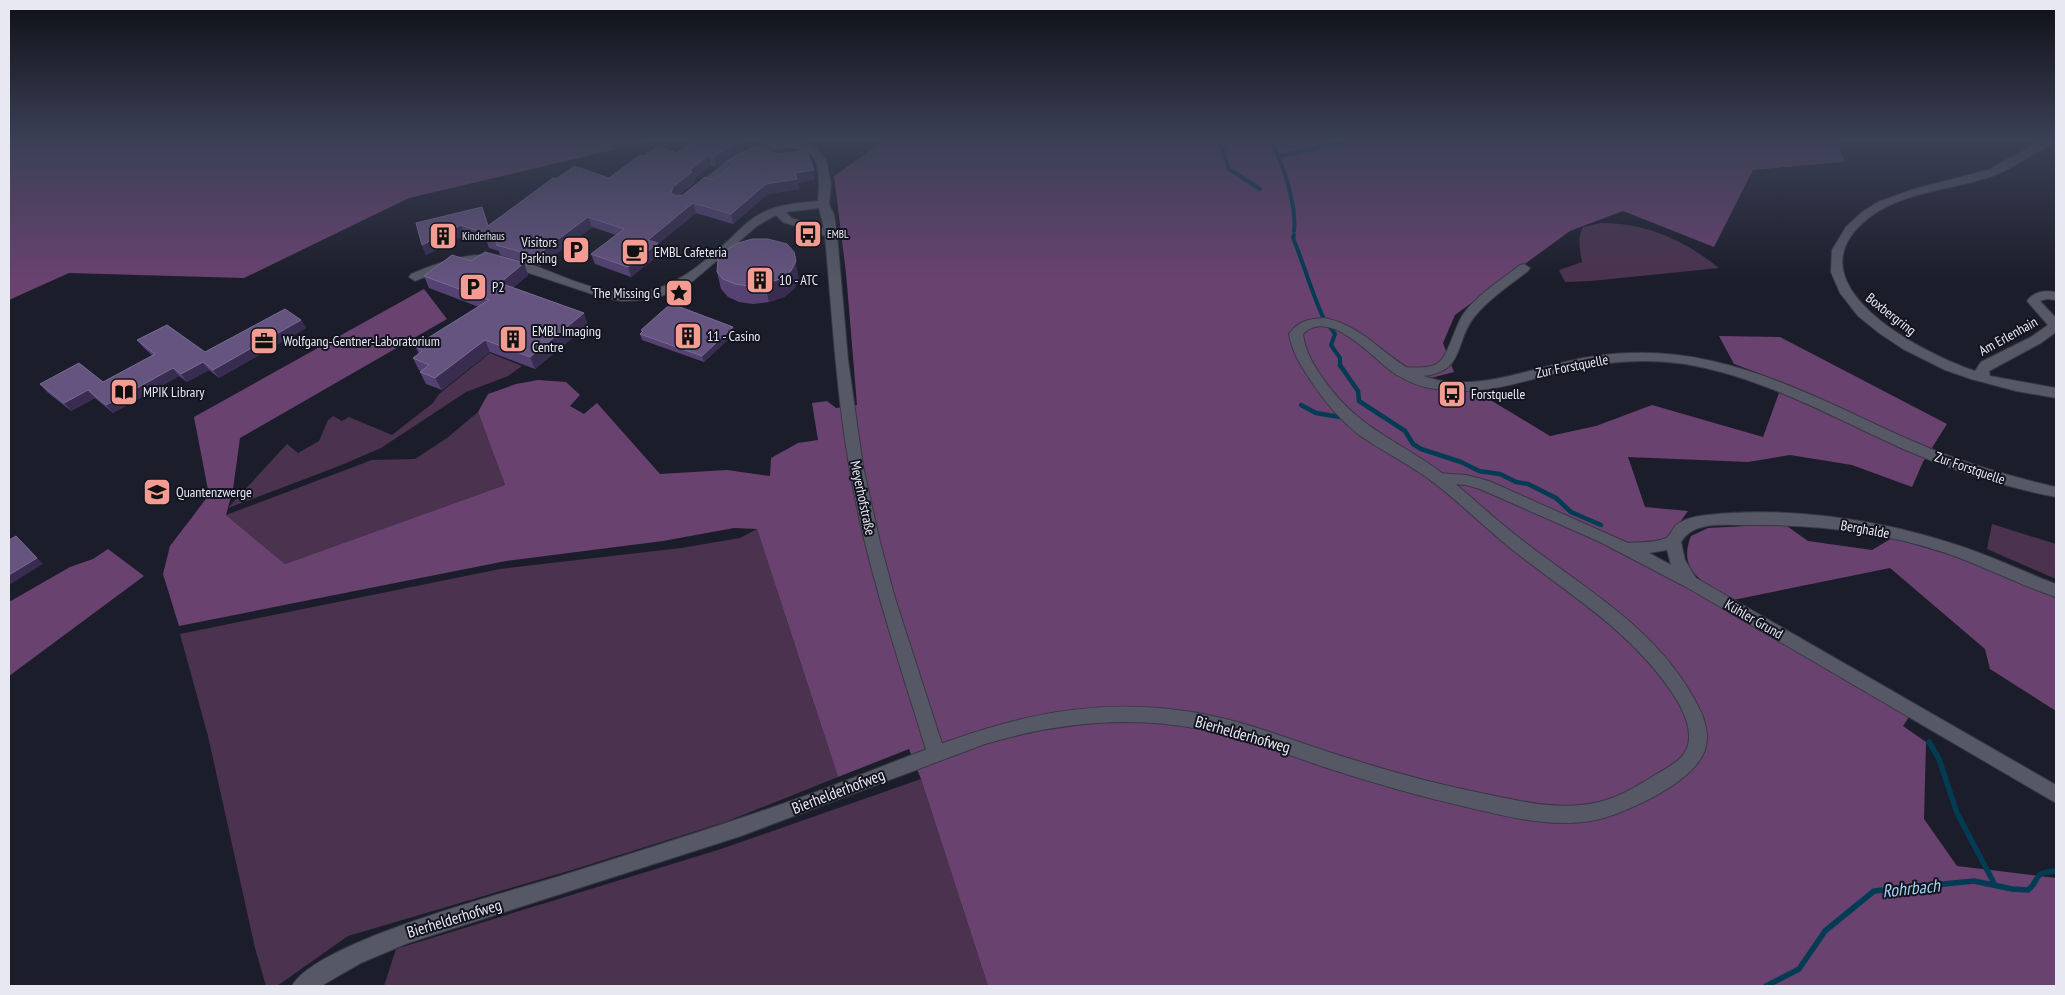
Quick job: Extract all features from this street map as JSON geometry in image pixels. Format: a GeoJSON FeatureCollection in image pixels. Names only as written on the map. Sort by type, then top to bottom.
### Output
{"type":"FeatureCollection","features":[{"type":"Feature","properties":{"kind":"street","name":"Meyerhofstraße"},"geometry":{"type":"LineString","coordinates":[[689,195],[699,187]]}},
{"type":"Feature","properties":{"kind":"street","name":"Meyerhofstraße"},"geometry":{"type":"LineString","coordinates":[[825,187],[823,204],[828,215],[831,234],[841,360],[856,466],[872,542],[887,598],[936,753]]}},
{"type":"Feature","properties":{"kind":"street","name":"Boxbergring"},"geometry":{"type":"LineString","coordinates":[[1936,187],[1883,204],[1860,219],[1851,228],[1841,245],[1837,264],[1841,284],[1850,298],[1866,316],[1893,337],[1919,353],[1950,367],[1982,378],[2056,393]]}},
{"type":"Feature","properties":{"kind":"street"},"geometry":{"type":"LineString","coordinates":[[416,277],[438,266],[458,260],[499,259],[601,293],[617,296],[648,295],[675,287],[689,279],[756,222],[779,211],[823,204]]}},
{"type":"Feature","properties":{"kind":"street"},"geometry":{"type":"LineString","coordinates":[[779,211],[787,220],[831,234]]}},
{"type":"Feature","properties":{"kind":"street"},"geometry":{"type":"LineString","coordinates":[[1401,372],[1428,370],[1444,365],[1450,358],[1460,330],[1469,314],[1524,268]]}},
{"type":"Feature","properties":{"kind":"street","name":"Am Erlenhain"},"geometry":{"type":"LineString","coordinates":[[1982,378],[1982,370],[1986,365],[2036,340],[2056,326],[2033,301],[2044,295],[2056,296]]}},
{"type":"Feature","properties":{"kind":"street","name":"Zur Forstquelle"},"geometry":{"type":"LineString","coordinates":[[1437,478],[1408,457],[1363,430],[1338,408],[1322,388],[1296,344],[1296,334],[1303,327],[1315,323],[1340,326],[1401,372],[1431,384],[1462,388],[1606,358],[1654,356],[1687,360],[1731,369],[1770,382],[1932,455],[2016,484],[2056,492]]}},
{"type":"Feature","properties":{"kind":"street","name":"Bierhelderhofweg"},"geometry":{"type":"LineString","coordinates":[[302,986],[346,958],[398,935],[689,844],[845,789],[936,753],[999,732],[1055,720],[1116,714],[1192,719],[1231,728],[1382,777],[1449,795],[1515,809],[1566,814],[1597,811],[1623,803],[1684,767],[1693,758],[1697,750],[1697,728],[1685,699],[1653,654],[1621,621],[1521,548],[1437,478]]}},
{"type":"Feature","properties":{"kind":"street","name":"Kühler Grund"},"geometry":{"type":"LineString","coordinates":[[1437,478],[1466,480],[1484,485],[1628,549],[1692,583],[2056,795]]}},
{"type":"Feature","properties":{"kind":"street","name":"Berghalde"},"geometry":{"type":"LineString","coordinates":[[1673,542],[1677,535],[1688,525],[1705,521],[1786,519],[1842,524],[1911,537],[1939,545],[1979,559],[2056,591]]}},
{"type":"Feature","properties":{"kind":"street"},"geometry":{"type":"LineString","coordinates":[[1628,549],[1652,547],[1673,542],[1677,561],[1692,583]]}},
{"type":"Feature","properties":{"kind":"shaded area"},"geometry":{"type":"Polygon","coordinates":[[[9,187],[454,187],[409,198],[244,278],[69,273],[9,300],[9,187]]]}},
{"type":"Feature","properties":{"kind":"shaded area"},"geometry":{"type":"Polygon","coordinates":[[[835,187],[1744,187],[1714,247],[1623,211],[1570,231],[1455,315],[1443,343],[1454,372],[1431,378],[1477,392],[1550,436],[1596,426],[1652,405],[1763,437],[1783,382],[1734,364],[1719,336],[1780,337],[1947,424],[1923,462],[1912,487],[1852,465],[1790,455],[1748,462],[1628,457],[1645,507],[1688,511],[1668,539],[1629,547],[1909,717],[1903,726],[1926,742],[1924,819],[1957,866],[2056,878],[2056,986],[988,986],[921,779],[909,749],[838,777],[757,529],[734,528],[663,541],[506,561],[179,626],[163,574],[170,546],[209,495],[194,417],[424,289],[447,319],[240,438],[233,489],[226,515],[285,564],[505,485],[478,412],[488,394],[516,384],[538,380],[566,382],[580,395],[570,406],[584,414],[597,403],[660,474],[727,470],[770,476],[771,458],[798,443],[818,440],[812,403],[827,401],[836,408],[857,405],[846,273],[835,187]]]}},
{"type":"Feature","properties":{"kind":"shaded area"},"geometry":{"type":"Polygon","coordinates":[[[1601,223],[1634,226],[1664,235],[1692,249],[1719,268],[1565,282],[1559,270],[1582,262],[1580,240],[1583,227],[1601,223]]]}},
{"type":"Feature","properties":{"kind":"shaded area"},"geometry":{"type":"Polygon","coordinates":[[[490,353],[522,366],[508,376],[466,392],[381,448],[228,508],[287,444],[298,453],[319,441],[328,420],[333,416],[342,421],[349,417],[392,435],[433,403],[439,394],[490,353]]]}},
{"type":"Feature","properties":{"kind":"shaded area"},"geometry":{"type":"Polygon","coordinates":[[[478,412],[505,485],[285,564],[226,515],[372,460],[415,459],[447,438],[478,412]]]}},
{"type":"Feature","properties":{"kind":"shaded area"},"geometry":{"type":"Polygon","coordinates":[[[1784,524],[1808,541],[1872,550],[1892,538],[1960,558],[2056,598],[2056,711],[1990,669],[1985,649],[1890,568],[1733,600],[1704,582],[1691,568],[1687,549],[1691,536],[1708,528],[1784,524]]]}},
{"type":"Feature","properties":{"kind":"shaded area"},"geometry":{"type":"Polygon","coordinates":[[[1992,524],[2056,544],[2056,579],[1987,549],[1992,524]]]}},
{"type":"Feature","properties":{"kind":"shaded area"},"geometry":{"type":"Polygon","coordinates":[[[757,529],[838,777],[728,821],[572,870],[348,936],[277,986],[266,986],[255,948],[208,736],[180,634],[500,569],[681,548],[740,538],[757,529]]]}},
{"type":"Feature","properties":{"kind":"shaded area"},"geometry":{"type":"Polygon","coordinates":[[[108,549],[144,576],[9,676],[9,602],[70,567],[93,559],[108,549]]]}},
{"type":"Feature","properties":{"kind":"shaded area"},"geometry":{"type":"Polygon","coordinates":[[[921,779],[988,986],[384,986],[396,949],[721,849],[921,779]]]}},
{"type":"Feature","properties":{"kind":"building"},"geometry":{"type":"Polygon","coordinates":[[[540,187],[673,187],[671,193],[677,196],[683,195],[692,187],[762,187],[731,214],[693,203],[648,240],[658,243],[628,267],[591,254],[624,229],[588,217],[536,256],[496,245],[498,243],[485,238],[489,235],[461,225],[422,245],[416,223],[482,207],[488,226],[540,187]]]}},
{"type":"Feature","properties":{"kind":"building"},"geometry":{"type":"Polygon","coordinates":[[[752,239],[768,239],[787,244],[794,252],[796,261],[791,271],[780,279],[765,284],[749,286],[735,284],[723,279],[717,272],[718,258],[726,250],[738,243],[752,239]]]}},
{"type":"Feature","properties":{"kind":"building"},"geometry":{"type":"Polygon","coordinates":[[[485,252],[524,263],[500,283],[584,313],[530,357],[485,340],[435,378],[420,372],[429,365],[413,358],[422,351],[415,346],[489,300],[424,276],[452,255],[471,261],[485,252]]]}},
{"type":"Feature","properties":{"kind":"building","name":"11 - Casino"},"geometry":{"type":"Polygon","coordinates":[[[672,304],[733,327],[702,356],[640,334],[643,331],[641,330],[672,304]]]}},
{"type":"Feature","properties":{"kind":"building"},"geometry":{"type":"Polygon","coordinates":[[[285,309],[301,320],[213,370],[203,362],[181,374],[173,368],[106,405],[88,390],[64,403],[40,384],[79,363],[103,382],[155,354],[137,340],[167,325],[205,352],[285,309]]]}},
{"type":"Feature","properties":{"kind":"building"},"geometry":{"type":"Polygon","coordinates":[[[16,536],[37,558],[9,575],[9,540],[16,536]]]}},
{"type":"Feature","properties":{"kind":"waterway"},"geometry":{"type":"LineString","coordinates":[[1289,187],[1294,231]]}},
{"type":"Feature","properties":{"kind":"waterway"},"geometry":{"type":"LineString","coordinates":[[1294,235],[1293,238],[1323,317]]}},
{"type":"Feature","properties":{"kind":"waterway"},"geometry":{"type":"LineString","coordinates":[[1330,327],[1335,334],[1331,345],[1340,358],[1340,365]]}},
{"type":"Feature","properties":{"kind":"waterway"},"geometry":{"type":"LineString","coordinates":[[1340,365],[1358,391],[1359,401],[1405,431],[1413,444],[1421,449],[1461,462],[1479,471],[1500,474],[1516,482],[1528,484],[1556,498],[1571,512],[1601,525]]}},
{"type":"Feature","properties":{"kind":"waterway"},"geometry":{"type":"LineString","coordinates":[[1301,405],[1316,413],[1340,417]]}},
{"type":"Feature","properties":{"kind":"waterway"},"geometry":{"type":"LineString","coordinates":[[1929,742],[1939,759],[1957,813],[1995,885]]}},
{"type":"Feature","properties":{"kind":"waterway","name":"Rohrbach"},"geometry":{"type":"LineString","coordinates":[[1766,986],[1799,969],[1825,931],[1874,891],[1974,881],[2012,889],[2028,890],[2039,875],[2056,871]]}},
{"type":"Feature","properties":{"kind":"place","name":"EMBL"},"geometry":{"type":"Point","coordinates":[808,234]}},
{"type":"Feature","properties":{"kind":"place","name":"Kinderhaus"},"geometry":{"type":"Point","coordinates":[443,236]}},
{"type":"Feature","properties":{"kind":"place","name":"Visitors Parking"},"geometry":{"type":"Point","coordinates":[576,250]}},
{"type":"Feature","properties":{"kind":"place","name":"EMBL Cafeteria"},"geometry":{"type":"Point","coordinates":[635,252]}},
{"type":"Feature","properties":{"kind":"place","name":"10 - ATC"},"geometry":{"type":"Point","coordinates":[760,280]}},
{"type":"Feature","properties":{"kind":"place","name":"P2"},"geometry":{"type":"Point","coordinates":[473,287]}},
{"type":"Feature","properties":{"kind":"place","name":"The Missing G"},"geometry":{"type":"Point","coordinates":[679,293]}},
{"type":"Feature","properties":{"kind":"place","name":"11 - Casino"},"geometry":{"type":"Point","coordinates":[688,336]}},
{"type":"Feature","properties":{"kind":"place","name":"EMBL Imaging Centre"},"geometry":{"type":"Point","coordinates":[513,339]}},
{"type":"Feature","properties":{"kind":"place","name":"Wolfgang-Gentner-Laboratorium"},"geometry":{"type":"Point","coordinates":[264,341]}},
{"type":"Feature","properties":{"kind":"place","name":"MPIK Library"},"geometry":{"type":"Point","coordinates":[124,392]}},
{"type":"Feature","properties":{"kind":"place","name":"Forstquelle"},"geometry":{"type":"Point","coordinates":[1452,394]}},
{"type":"Feature","properties":{"kind":"place","name":"Quantenzwerge"},"geometry":{"type":"Point","coordinates":[157,492]}}]}
